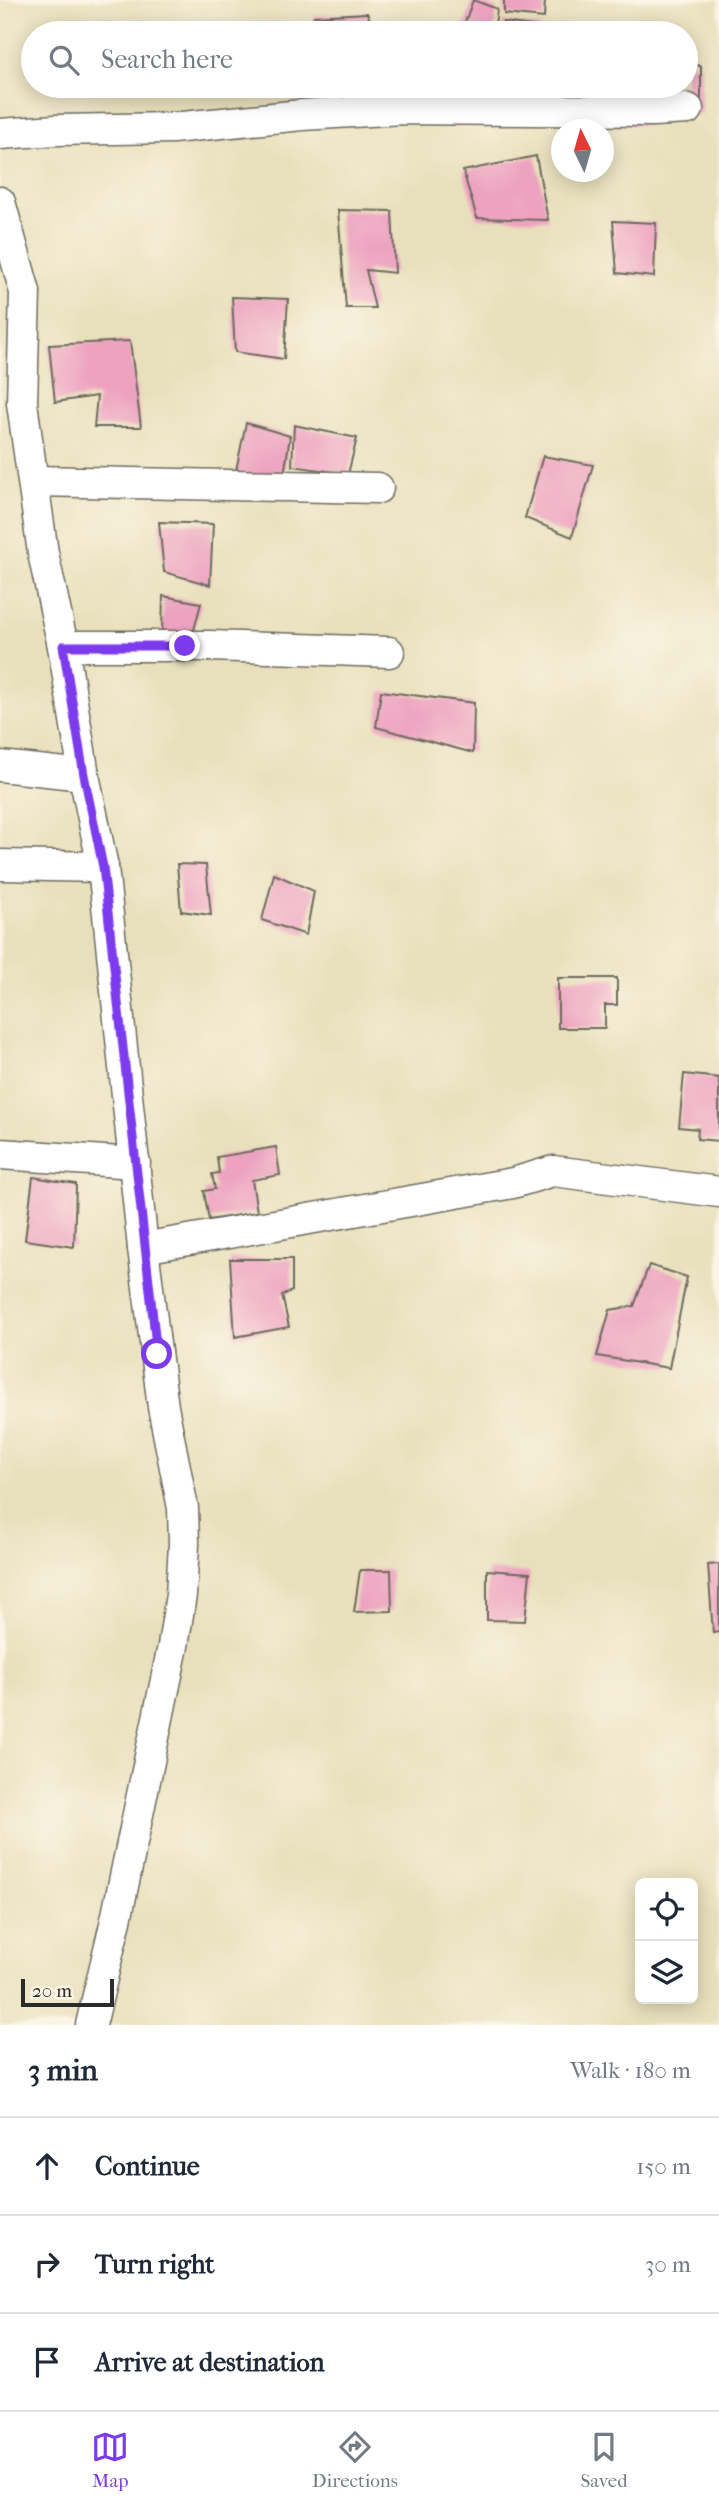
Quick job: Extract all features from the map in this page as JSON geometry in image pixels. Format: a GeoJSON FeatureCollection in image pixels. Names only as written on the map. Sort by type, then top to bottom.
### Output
{"type":"FeatureCollection","features":[{"type":"Feature","properties":{"kind":"street"},"geometry":{"type":"LineString","coordinates":[[0,134],[172,128],[302,115],[403,109],[688,109]]}},
{"type":"Feature","properties":{"kind":"street"},"geometry":{"type":"LineString","coordinates":[[0,202],[25,292],[11,405],[34,481],[43,553],[63,646],[84,775],[103,867],[143,1248],[163,1407],[183,1508],[181,1595],[173,1646],[116,1920],[91,2025]]}},
{"type":"Feature","properties":{"kind":"street"},"geometry":{"type":"LineString","coordinates":[[34,481],[378,488]]}},
{"type":"Feature","properties":{"kind":"street"},"geometry":{"type":"LineString","coordinates":[[63,646],[209,646],[389,652]]}},
{"type":"Feature","properties":{"kind":"street"},"geometry":{"type":"LineString","coordinates":[[0,766],[84,775]]}},
{"type":"Feature","properties":{"kind":"street"},"geometry":{"type":"LineString","coordinates":[[0,865],[103,867]]}},
{"type":"Feature","properties":{"kind":"street"},"geometry":{"type":"LineString","coordinates":[[0,1154],[135,1163]]}},
{"type":"Feature","properties":{"kind":"street"},"geometry":{"type":"LineString","coordinates":[[143,1248],[513,1183],[553,1171],[719,1192]]}},
{"type":"Feature","properties":{"kind":"building"},"geometry":{"type":"Polygon","coordinates":[[[473,0],[497,9],[496,21],[465,21],[473,0]]]}},
{"type":"Feature","properties":{"kind":"building"},"geometry":{"type":"Polygon","coordinates":[[[504,0],[545,0],[544,18],[504,14],[504,0]]]}},
{"type":"Feature","properties":{"kind":"building"},"geometry":{"type":"Polygon","coordinates":[[[367,13],[371,21],[313,21],[314,16],[367,13]]]}},
{"type":"Feature","properties":{"kind":"building"},"geometry":{"type":"Polygon","coordinates":[[[698,65],[701,66],[701,115],[656,103],[657,98],[698,98],[698,65]]]}},
{"type":"Feature","properties":{"kind":"building"},"geometry":{"type":"Polygon","coordinates":[[[589,98],[645,98],[645,125],[614,124],[614,119],[588,119],[589,98]]]}},
{"type":"Feature","properties":{"kind":"building"},"geometry":{"type":"Polygon","coordinates":[[[536,156],[548,220],[477,218],[463,171],[536,156]]]}},
{"type":"Feature","properties":{"kind":"building"},"geometry":{"type":"Polygon","coordinates":[[[338,210],[392,211],[395,273],[366,270],[375,308],[346,308],[338,210]]]}},
{"type":"Feature","properties":{"kind":"building"},"geometry":{"type":"Polygon","coordinates":[[[613,221],[656,223],[654,277],[617,273],[613,221]]]}},
{"type":"Feature","properties":{"kind":"building"},"geometry":{"type":"Polygon","coordinates":[[[232,297],[288,299],[284,359],[235,352],[232,297]]]}},
{"type":"Feature","properties":{"kind":"building"},"geometry":{"type":"Polygon","coordinates":[[[130,341],[141,427],[94,427],[97,396],[55,402],[49,345],[130,341]]]}},
{"type":"Feature","properties":{"kind":"building"},"geometry":{"type":"Polygon","coordinates":[[[246,423],[290,436],[283,482],[235,475],[246,423]]]}},
{"type":"Feature","properties":{"kind":"building"},"geometry":{"type":"Polygon","coordinates":[[[294,425],[357,438],[348,474],[292,466],[294,425]]]}},
{"type":"Feature","properties":{"kind":"building"},"geometry":{"type":"Polygon","coordinates":[[[543,456],[593,465],[572,537],[525,518],[543,456]]]}},
{"type":"Feature","properties":{"kind":"building"},"geometry":{"type":"Polygon","coordinates":[[[159,522],[213,524],[210,585],[164,572],[159,522]]]}},
{"type":"Feature","properties":{"kind":"building"},"geometry":{"type":"Polygon","coordinates":[[[163,596],[201,603],[193,634],[162,633],[163,596]]]}},
{"type":"Feature","properties":{"kind":"building"},"geometry":{"type":"Polygon","coordinates":[[[381,691],[474,703],[473,753],[376,727],[381,691]]]}},
{"type":"Feature","properties":{"kind":"building"},"geometry":{"type":"Polygon","coordinates":[[[177,864],[206,865],[211,915],[181,911],[177,864]]]}},
{"type":"Feature","properties":{"kind":"building"},"geometry":{"type":"Polygon","coordinates":[[[274,874],[314,891],[306,935],[262,920],[274,874]]]}},
{"type":"Feature","properties":{"kind":"building"},"geometry":{"type":"Polygon","coordinates":[[[558,978],[617,978],[617,1005],[605,1005],[605,1028],[558,1028],[558,978]]]}},
{"type":"Feature","properties":{"kind":"building"},"geometry":{"type":"Polygon","coordinates":[[[684,1074],[719,1078],[719,1141],[697,1139],[698,1129],[679,1127],[684,1074]]]}},
{"type":"Feature","properties":{"kind":"building"},"geometry":{"type":"Polygon","coordinates":[[[276,1147],[280,1175],[252,1180],[257,1212],[209,1220],[204,1191],[215,1189],[212,1174],[219,1173],[217,1157],[276,1147]]]}},
{"type":"Feature","properties":{"kind":"building"},"geometry":{"type":"Polygon","coordinates":[[[33,1177],[76,1184],[74,1247],[25,1240],[33,1177]]]}},
{"type":"Feature","properties":{"kind":"building"},"geometry":{"type":"Polygon","coordinates":[[[230,1259],[292,1259],[292,1291],[282,1295],[289,1327],[235,1337],[230,1259]]]}},
{"type":"Feature","properties":{"kind":"building"},"geometry":{"type":"Polygon","coordinates":[[[649,1265],[687,1277],[669,1368],[597,1356],[610,1310],[634,1306],[649,1265]]]}},
{"type":"Feature","properties":{"kind":"building"},"geometry":{"type":"Polygon","coordinates":[[[719,1564],[719,1632],[713,1633],[708,1565],[719,1564]]]}},
{"type":"Feature","properties":{"kind":"building"},"geometry":{"type":"Polygon","coordinates":[[[360,1570],[391,1570],[392,1611],[354,1612],[360,1570]]]}},
{"type":"Feature","properties":{"kind":"building"},"geometry":{"type":"Polygon","coordinates":[[[487,1570],[530,1573],[525,1621],[487,1620],[487,1570]]]}},
{"type":"Feature","properties":{"kind":"route"},"geometry":{"type":"LineString","coordinates":[[157,1354],[143,1248],[103,867],[84,775],[63,646],[185,646]]}}]}
